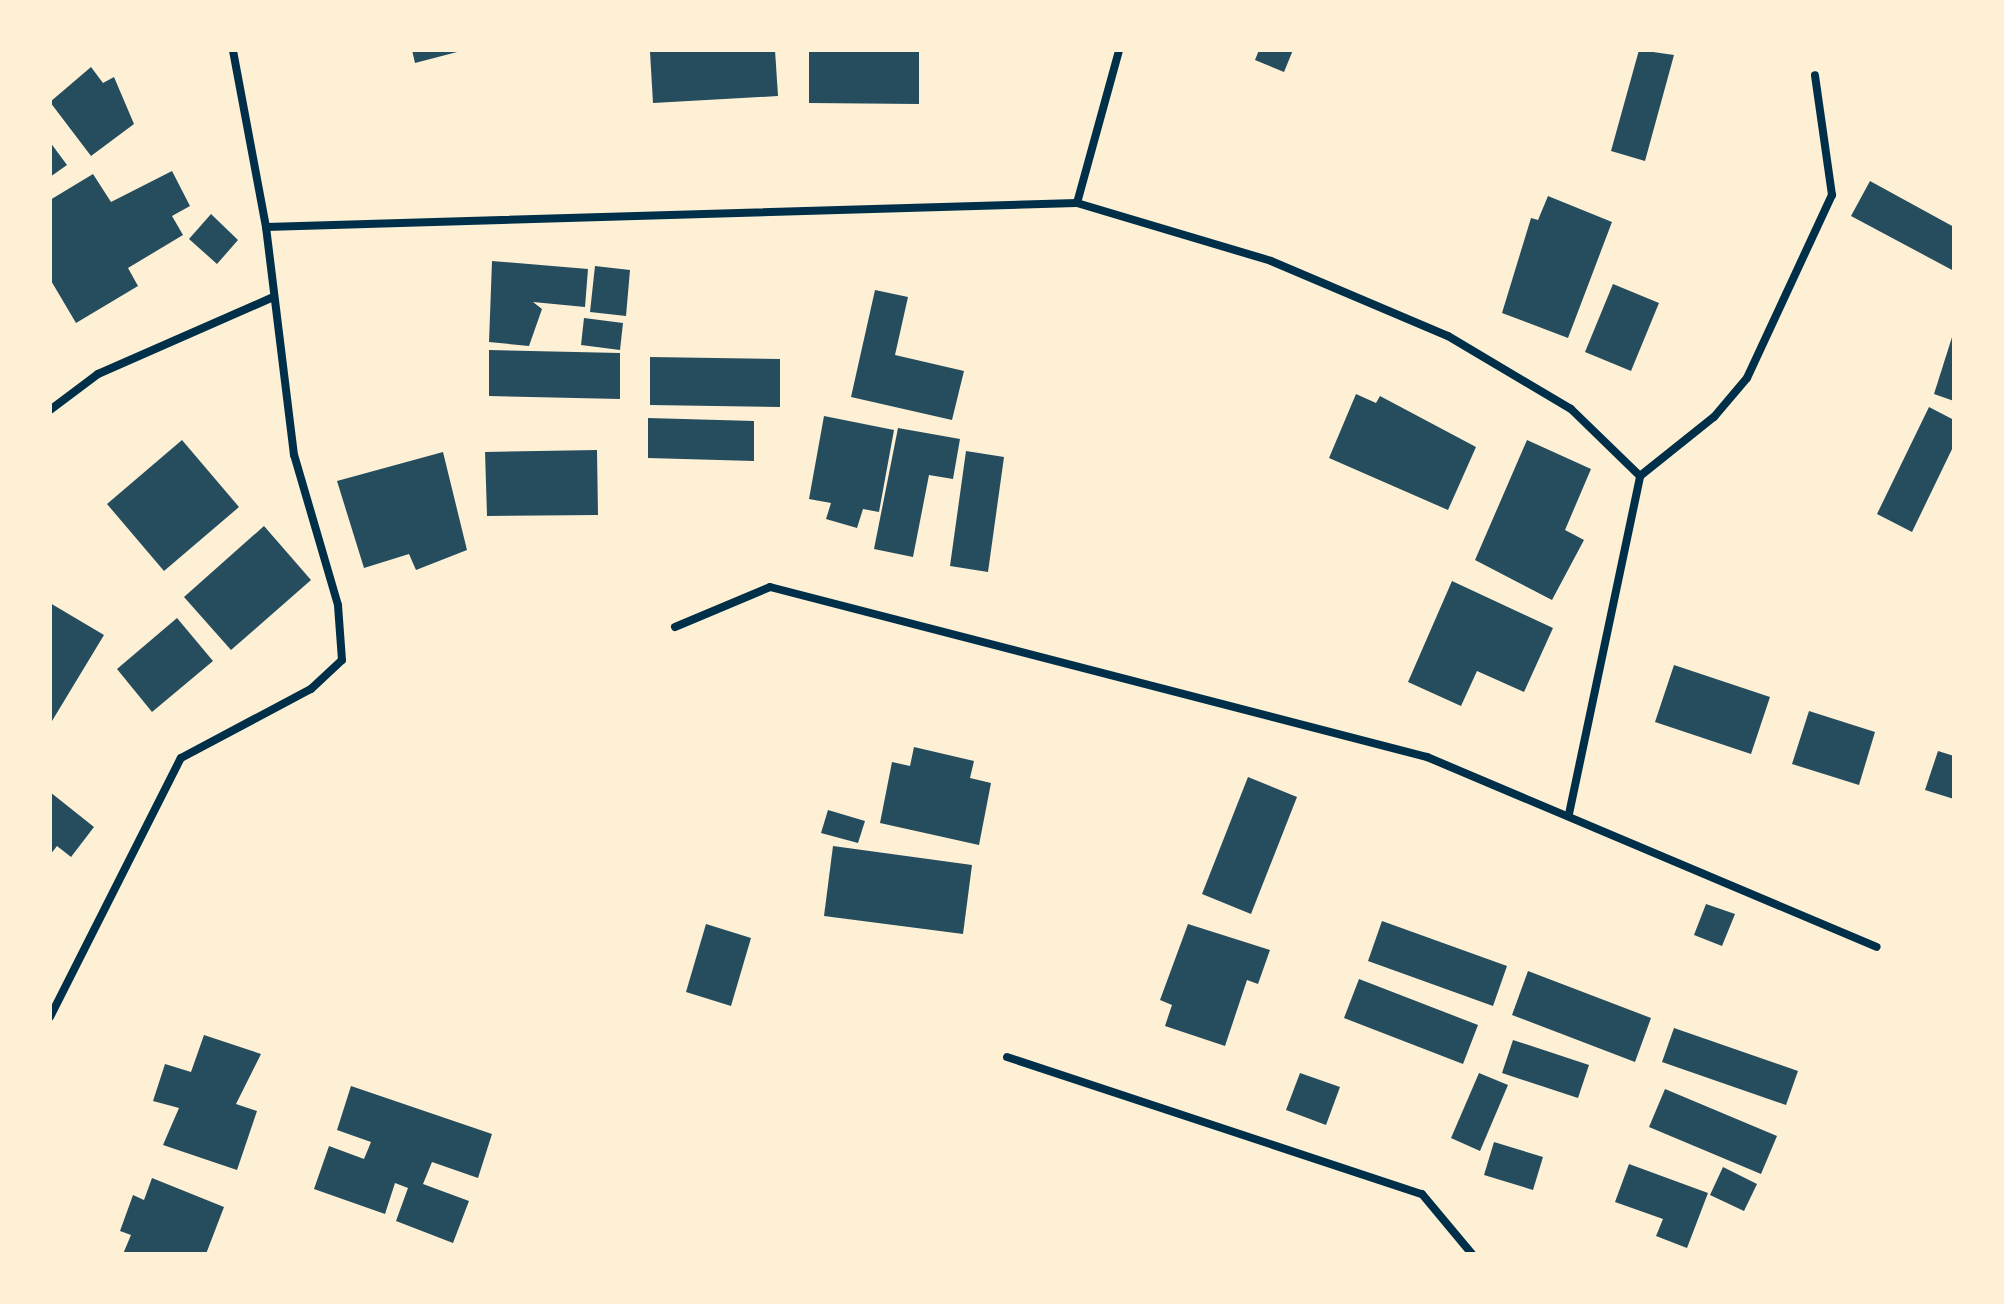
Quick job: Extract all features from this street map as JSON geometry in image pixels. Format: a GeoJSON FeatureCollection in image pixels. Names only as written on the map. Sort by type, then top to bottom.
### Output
{"type":"FeatureCollection","features":[{"type":"Feature","properties":{"kind":"street"},"geometry":{"type":"LineString","coordinates":[[50,1017],[181,758],[311,689],[342,660],[338,605],[294,455],[271,298],[266,227],[233,50]]}},
{"type":"Feature","properties":{"kind":"street"},"geometry":{"type":"LineString","coordinates":[[1077,203],[1119,50]]}},
{"type":"Feature","properties":{"kind":"street"},"geometry":{"type":"LineString","coordinates":[[1569,814],[1640,476],[1714,417],[1747,378],[1832,195],[1815,75]]}},
{"type":"Feature","properties":{"kind":"street"},"geometry":{"type":"LineString","coordinates":[[266,227],[1077,203],[1271,261],[1448,336],[1571,409],[1640,476]]}},
{"type":"Feature","properties":{"kind":"street"},"geometry":{"type":"LineString","coordinates":[[50,410],[98,374],[271,298]]}},
{"type":"Feature","properties":{"kind":"street"},"geometry":{"type":"LineString","coordinates":[[675,627],[770,587],[1427,757],[1569,814],[1877,947]]}},
{"type":"Feature","properties":{"kind":"street"},"geometry":{"type":"LineString","coordinates":[[1007,1057],[1422,1194],[1472,1254]]}},
{"type":"Feature","properties":{"kind":"building"},"geometry":{"type":"Polygon","coordinates":[[[412,50],[461,50],[461,51],[415,63],[412,50]]]}},
{"type":"Feature","properties":{"kind":"building"},"geometry":{"type":"Polygon","coordinates":[[[775,50],[778,96],[653,103],[650,52],[775,50]]]}},
{"type":"Feature","properties":{"kind":"building"},"geometry":{"type":"Polygon","coordinates":[[[809,50],[919,50],[919,104],[809,103],[809,50]]]}},
{"type":"Feature","properties":{"kind":"building"},"geometry":{"type":"Polygon","coordinates":[[[1259,50],[1293,50],[1284,72],[1255,60],[1259,50]]]}},
{"type":"Feature","properties":{"kind":"building"},"geometry":{"type":"Polygon","coordinates":[[[1639,50],[1674,55],[1645,161],[1611,151],[1639,50]]]}},
{"type":"Feature","properties":{"kind":"building"},"geometry":{"type":"Polygon","coordinates":[[[91,67],[103,83],[114,77],[134,124],[91,156],[50,102],[91,67]]]}},
{"type":"Feature","properties":{"kind":"building"},"geometry":{"type":"Polygon","coordinates":[[[50,142],[67,165],[50,177],[50,142]]]}},
{"type":"Feature","properties":{"kind":"building"},"geometry":{"type":"Polygon","coordinates":[[[172,171],[190,206],[172,216],[183,235],[128,268],[138,286],[76,323],[50,279],[50,200],[93,174],[111,202],[172,171]]]}},
{"type":"Feature","properties":{"kind":"building"},"geometry":{"type":"Polygon","coordinates":[[[1870,181],[1954,227],[1954,271],[1851,216],[1870,181]]]}},
{"type":"Feature","properties":{"kind":"building"},"geometry":{"type":"Polygon","coordinates":[[[1548,196],[1612,222],[1568,338],[1502,313],[1531,218],[1538,220],[1548,196]]]}},
{"type":"Feature","properties":{"kind":"building"},"geometry":{"type":"Polygon","coordinates":[[[211,214],[238,240],[217,264],[189,239],[211,214]]]}},
{"type":"Feature","properties":{"kind":"building"},"geometry":{"type":"Polygon","coordinates":[[[492,261],[588,269],[585,307],[533,302],[542,309],[529,346],[489,342],[492,261]]]}},
{"type":"Feature","properties":{"kind":"building"},"geometry":{"type":"Polygon","coordinates":[[[595,266],[630,270],[626,316],[590,312],[595,266]]]}},
{"type":"Feature","properties":{"kind":"building"},"geometry":{"type":"Polygon","coordinates":[[[1613,284],[1659,303],[1631,371],[1585,352],[1613,284]]]}},
{"type":"Feature","properties":{"kind":"building"},"geometry":{"type":"Polygon","coordinates":[[[875,290],[908,297],[895,355],[964,371],[952,420],[851,397],[875,290]]]}},
{"type":"Feature","properties":{"kind":"building"},"geometry":{"type":"Polygon","coordinates":[[[584,318],[623,323],[620,350],[581,345],[584,318]]]}},
{"type":"Feature","properties":{"kind":"building"},"geometry":{"type":"Polygon","coordinates":[[[1954,335],[1954,401],[1934,394],[1954,335]]]}},
{"type":"Feature","properties":{"kind":"building"},"geometry":{"type":"Polygon","coordinates":[[[489,350],[620,353],[620,399],[489,396],[489,350]]]}},
{"type":"Feature","properties":{"kind":"building"},"geometry":{"type":"Polygon","coordinates":[[[650,357],[780,359],[780,407],[650,405],[650,357]]]}},
{"type":"Feature","properties":{"kind":"building"},"geometry":{"type":"Polygon","coordinates":[[[1356,394],[1376,403],[1380,396],[1476,447],[1448,510],[1329,458],[1356,394]]]}},
{"type":"Feature","properties":{"kind":"building"},"geometry":{"type":"Polygon","coordinates":[[[1929,407],[1954,420],[1954,445],[1912,532],[1877,514],[1929,407]]]}},
{"type":"Feature","properties":{"kind":"building"},"geometry":{"type":"Polygon","coordinates":[[[824,416],[894,430],[879,512],[863,509],[857,528],[826,519],[831,503],[809,499],[824,416]]]}},
{"type":"Feature","properties":{"kind":"building"},"geometry":{"type":"Polygon","coordinates":[[[648,418],[754,421],[754,461],[648,458],[648,418]]]}},
{"type":"Feature","properties":{"kind":"building"},"geometry":{"type":"Polygon","coordinates":[[[898,428],[960,439],[953,479],[929,475],[913,557],[874,549],[898,428]]]}},
{"type":"Feature","properties":{"kind":"building"},"geometry":{"type":"Polygon","coordinates":[[[182,440],[239,507],[164,571],[107,504],[182,440]]]}},
{"type":"Feature","properties":{"kind":"building"},"geometry":{"type":"Polygon","coordinates":[[[1527,440],[1591,469],[1565,530],[1584,540],[1552,600],[1475,560],[1527,440]]]}},
{"type":"Feature","properties":{"kind":"building"},"geometry":{"type":"Polygon","coordinates":[[[597,450],[598,515],[487,516],[485,452],[597,450]]]}},
{"type":"Feature","properties":{"kind":"building"},"geometry":{"type":"Polygon","coordinates":[[[966,451],[1004,457],[988,572],[950,566],[966,451]]]}},
{"type":"Feature","properties":{"kind":"building"},"geometry":{"type":"Polygon","coordinates":[[[443,452],[467,550],[416,570],[409,554],[364,568],[337,481],[443,452]]]}},
{"type":"Feature","properties":{"kind":"building"},"geometry":{"type":"Polygon","coordinates":[[[264,526],[311,580],[231,650],[184,597],[264,526]]]}},
{"type":"Feature","properties":{"kind":"building"},"geometry":{"type":"Polygon","coordinates":[[[1452,581],[1553,628],[1524,692],[1477,671],[1461,706],[1408,682],[1452,581]]]}},
{"type":"Feature","properties":{"kind":"building"},"geometry":{"type":"Polygon","coordinates":[[[50,603],[104,635],[52,721],[50,720],[50,603]]]}},
{"type":"Feature","properties":{"kind":"building"},"geometry":{"type":"Polygon","coordinates":[[[177,618],[213,661],[152,712],[117,669],[177,618]]]}},
{"type":"Feature","properties":{"kind":"building"},"geometry":{"type":"Polygon","coordinates":[[[1674,665],[1770,697],[1751,754],[1655,722],[1674,665]]]}},
{"type":"Feature","properties":{"kind":"building"},"geometry":{"type":"Polygon","coordinates":[[[1809,711],[1875,732],[1859,785],[1792,764],[1809,711]]]}},
{"type":"Feature","properties":{"kind":"building"},"geometry":{"type":"Polygon","coordinates":[[[914,747],[974,761],[970,778],[991,783],[979,845],[880,823],[892,762],[910,766],[914,747]]]}},
{"type":"Feature","properties":{"kind":"building"},"geometry":{"type":"Polygon","coordinates":[[[1938,751],[1954,756],[1954,799],[1925,790],[1938,751]]]}},
{"type":"Feature","properties":{"kind":"building"},"geometry":{"type":"Polygon","coordinates":[[[1248,777],[1297,797],[1251,914],[1202,894],[1248,777]]]}},
{"type":"Feature","properties":{"kind":"building"},"geometry":{"type":"Polygon","coordinates":[[[50,792],[94,827],[71,857],[57,846],[50,855],[50,792]]]}},
{"type":"Feature","properties":{"kind":"building"},"geometry":{"type":"Polygon","coordinates":[[[828,810],[865,821],[858,843],[821,833],[828,810]]]}},
{"type":"Feature","properties":{"kind":"building"},"geometry":{"type":"Polygon","coordinates":[[[833,846],[972,865],[963,934],[824,916],[833,846]]]}},
{"type":"Feature","properties":{"kind":"building"},"geometry":{"type":"Polygon","coordinates":[[[1706,904],[1735,914],[1722,946],[1694,935],[1706,904]]]}},
{"type":"Feature","properties":{"kind":"building"},"geometry":{"type":"Polygon","coordinates":[[[1382,921],[1507,966],[1493,1006],[1368,961],[1382,921]]]}},
{"type":"Feature","properties":{"kind":"building"},"geometry":{"type":"Polygon","coordinates":[[[706,924],[751,938],[731,1006],[686,992],[706,924]]]}},
{"type":"Feature","properties":{"kind":"building"},"geometry":{"type":"Polygon","coordinates":[[[1188,924],[1270,950],[1258,984],[1247,980],[1225,1046],[1165,1026],[1172,1005],[1160,1000],[1188,924]]]}},
{"type":"Feature","properties":{"kind":"building"},"geometry":{"type":"Polygon","coordinates":[[[1528,971],[1651,1018],[1635,1062],[1512,1015],[1528,971]]]}},
{"type":"Feature","properties":{"kind":"building"},"geometry":{"type":"Polygon","coordinates":[[[1359,979],[1478,1025],[1463,1064],[1344,1018],[1359,979]]]}},
{"type":"Feature","properties":{"kind":"building"},"geometry":{"type":"Polygon","coordinates":[[[1674,1028],[1798,1071],[1786,1105],[1662,1062],[1674,1028]]]}},
{"type":"Feature","properties":{"kind":"building"},"geometry":{"type":"Polygon","coordinates":[[[204,1035],[261,1054],[236,1104],[257,1111],[237,1170],[163,1145],[179,1108],[153,1101],[165,1064],[191,1072],[204,1035]]]}},
{"type":"Feature","properties":{"kind":"building"},"geometry":{"type":"Polygon","coordinates":[[[1513,1040],[1589,1065],[1578,1098],[1502,1073],[1513,1040]]]}},
{"type":"Feature","properties":{"kind":"building"},"geometry":{"type":"Polygon","coordinates":[[[1300,1073],[1340,1087],[1326,1125],[1286,1110],[1300,1073]]]}},
{"type":"Feature","properties":{"kind":"building"},"geometry":{"type":"Polygon","coordinates":[[[1479,1073],[1508,1085],[1480,1151],[1451,1138],[1479,1073]]]}},
{"type":"Feature","properties":{"kind":"building"},"geometry":{"type":"Polygon","coordinates":[[[351,1086],[492,1134],[478,1178],[432,1162],[423,1184],[469,1201],[453,1243],[396,1221],[408,1188],[395,1183],[385,1214],[314,1189],[329,1146],[364,1159],[371,1142],[337,1130],[351,1086]]]}},
{"type":"Feature","properties":{"kind":"building"},"geometry":{"type":"Polygon","coordinates":[[[1665,1089],[1777,1136],[1761,1174],[1649,1127],[1665,1089]]]}},
{"type":"Feature","properties":{"kind":"building"},"geometry":{"type":"Polygon","coordinates":[[[1494,1142],[1543,1157],[1533,1190],[1484,1175],[1494,1142]]]}},
{"type":"Feature","properties":{"kind":"building"},"geometry":{"type":"Polygon","coordinates":[[[1629,1164],[1708,1193],[1687,1248],[1656,1236],[1663,1219],[1615,1202],[1629,1164]]]}},
{"type":"Feature","properties":{"kind":"building"},"geometry":{"type":"Polygon","coordinates":[[[1723,1167],[1757,1184],[1744,1211],[1710,1195],[1723,1167]]]}},
{"type":"Feature","properties":{"kind":"building"},"geometry":{"type":"Polygon","coordinates":[[[152,1178],[224,1207],[206,1254],[123,1254],[131,1235],[120,1231],[133,1195],[144,1200],[152,1178]]]}}]}
